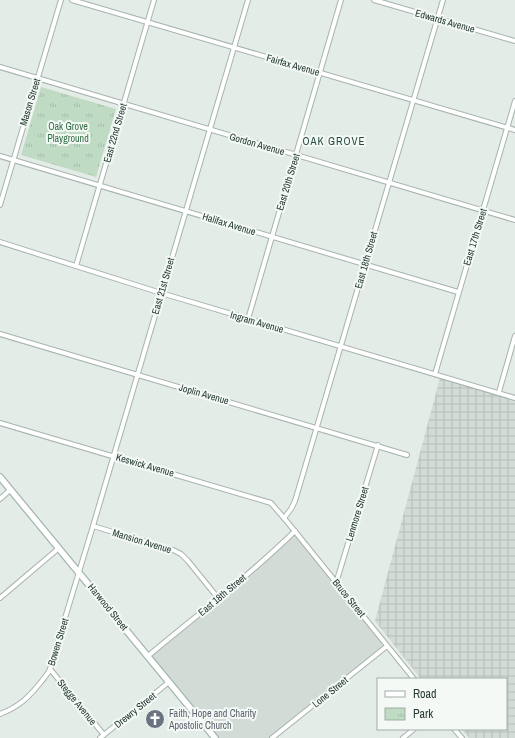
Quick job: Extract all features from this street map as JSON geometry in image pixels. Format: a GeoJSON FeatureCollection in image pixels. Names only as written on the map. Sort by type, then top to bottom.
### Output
{"type":"FeatureCollection","features":[{"type":"Feature","properties":{"kind":"street","name":"Mason Street"},"geometry":{"type":"LineString","coordinates":[[0,205],[61,0]]}},
{"type":"Feature","properties":{"kind":"street","name":"Fairfax Avenue"},"geometry":{"type":"LineString","coordinates":[[72,0],[515,130]]}},
{"type":"Feature","properties":{"kind":"street","name":"East 22nd Street"},"geometry":{"type":"LineString","coordinates":[[76,266],[154,0]]}},
{"type":"Feature","properties":{"kind":"street","name":"East 21st Street"},"geometry":{"type":"LineString","coordinates":[[79,572],[248,0]]}},
{"type":"Feature","properties":{"kind":"street","name":"East 20th Street"},"geometry":{"type":"LineString","coordinates":[[248,319],[342,0]]}},
{"type":"Feature","properties":{"kind":"street","name":"Edwards Avenue"},"geometry":{"type":"LineString","coordinates":[[374,0],[515,42]]}},
{"type":"Feature","properties":{"kind":"street","name":"East 18th Street"},"geometry":{"type":"LineString","coordinates":[[284,518],[295,501],[443,0]]}},
{"type":"Feature","properties":{"kind":"street","name":"Gordon Avenue"},"geometry":{"type":"LineString","coordinates":[[0,67],[515,220]]}},
{"type":"Feature","properties":{"kind":"street","name":"East 17th Street"},"geometry":{"type":"LineString","coordinates":[[435,374],[515,101]]}},
{"type":"Feature","properties":{"kind":"street","name":"Halifax Avenue"},"geometry":{"type":"LineString","coordinates":[[0,156],[458,292]]}},
{"type":"Feature","properties":{"kind":"street","name":"Ingram Avenue"},"geometry":{"type":"LineString","coordinates":[[0,242],[161,293],[499,392],[515,398]]}},
{"type":"Feature","properties":{"kind":"street","name":"Joplin Avenue"},"geometry":{"type":"LineString","coordinates":[[0,334],[378,445],[407,455]]}},
{"type":"Feature","properties":{"kind":"street"},"geometry":{"type":"LineString","coordinates":[[499,392],[515,336]]}},
{"type":"Feature","properties":{"kind":"street","name":"Keswick Avenue"},"geometry":{"type":"LineString","coordinates":[[0,423],[269,502],[284,518]]}},
{"type":"Feature","properties":{"kind":"street","name":"Lenmore Street"},"geometry":{"type":"LineString","coordinates":[[336,583],[378,445]]}},
{"type":"Feature","properties":{"kind":"street","name":"Harwood Street"},"geometry":{"type":"LineString","coordinates":[[0,477],[214,738]]}},
{"type":"Feature","properties":{"kind":"street"},"geometry":{"type":"LineString","coordinates":[[0,498],[10,490]]}},
{"type":"Feature","properties":{"kind":"street","name":"Bruce Street"},"geometry":{"type":"LineString","coordinates":[[284,518],[413,678]]}},
{"type":"Feature","properties":{"kind":"street","name":"Mansion Avenue"},"geometry":{"type":"LineString","coordinates":[[93,526],[173,550],[181,554],[218,598]]}},
{"type":"Feature","properties":{"kind":"street","name":"East 18th Street"},"geometry":{"type":"LineString","coordinates":[[148,656],[281,545],[294,531]]}},
{"type":"Feature","properties":{"kind":"street"},"geometry":{"type":"LineString","coordinates":[[0,598],[59,548]]}},
{"type":"Feature","properties":{"kind":"street","name":"Bowen Street"},"geometry":{"type":"LineString","coordinates":[[0,714],[12,709],[24,700],[36,689],[50,669],[79,572]]}},
{"type":"Feature","properties":{"kind":"street","name":"Lone Street"},"geometry":{"type":"LineString","coordinates":[[272,738],[387,646]]}},
{"type":"Feature","properties":{"kind":"street","name":"Stegge Avenue"},"geometry":{"type":"LineString","coordinates":[[50,669],[102,736]]}},
{"type":"Feature","properties":{"kind":"street","name":"Drewry Street"},"geometry":{"type":"LineString","coordinates":[[102,736],[169,682]]}},
{"type":"Feature","properties":{"kind":"street"},"geometry":{"type":"LineString","coordinates":[[403,738],[413,730]]}},
{"type":"Feature","properties":{"kind":"street"},"geometry":{"type":"LineString","coordinates":[[455,730],[462,738]]}},
{"type":"Feature","properties":{"kind":"shaded area"},"geometry":{"type":"Polygon","coordinates":[[[440,378],[515,398],[515,738],[469,738],[463,730],[507,730],[507,678],[420,678],[375,621],[440,378]]]}},
{"type":"Feature","properties":{"kind":"shaded area"},"geometry":{"type":"Polygon","coordinates":[[[296,533],[387,646],[272,738],[215,738],[148,656],[296,533]]]}},
{"type":"Feature","properties":{"kind":"green space","name":"Oak Grove Playground"},"geometry":{"type":"Polygon","coordinates":[[[41,87],[116,109],[96,177],[21,155],[41,87]]]}},
{"type":"Feature","properties":{"kind":"place","name":"Faith, Hope and Charity Apostolic Church"},"geometry":{"type":"Point","coordinates":[155,719]}},
{"type":"Feature","properties":{"kind":"district","name":"OAK GROVE"},"geometry":{"type":"Point","coordinates":[334,141]}}]}
